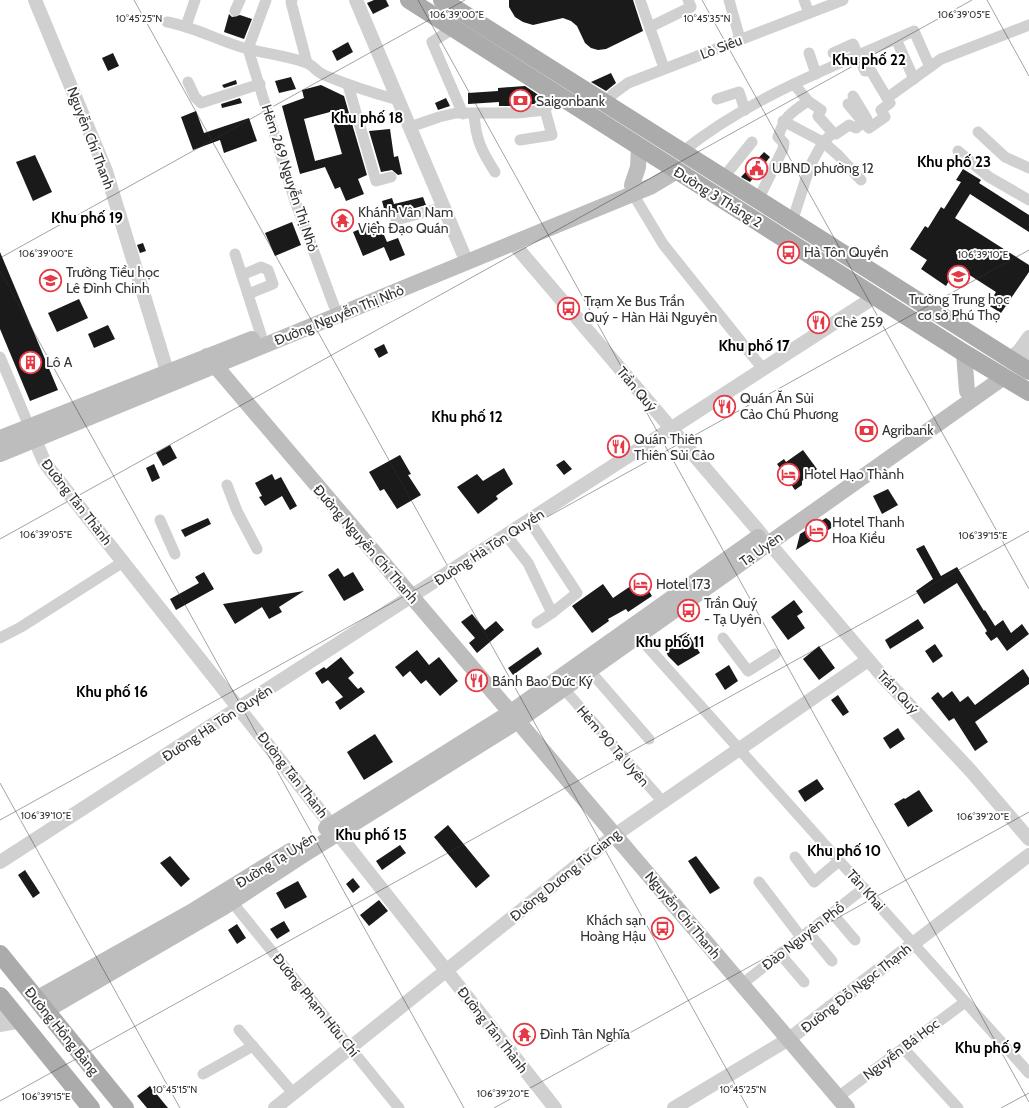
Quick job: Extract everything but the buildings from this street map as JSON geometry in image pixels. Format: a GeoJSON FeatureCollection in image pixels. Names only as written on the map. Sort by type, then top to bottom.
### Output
{"type":"FeatureCollection","features":[{"type":"Feature","properties":{"kind":"main road","name":"Đường 3 Tháng 2"},"geometry":{"type":"LineString","coordinates":[[442,0],[792,222],[881,288],[994,376],[1029,392]]}},
{"type":"Feature","properties":{"kind":"main road","name":"Đường 3 Tháng 2"},"geometry":{"type":"LineString","coordinates":[[412,1],[671,167],[881,288],[1021,362]]}},
{"type":"Feature","properties":{"kind":"main road"},"geometry":{"type":"LineString","coordinates":[[632,189],[638,167],[639,146]]}},
{"type":"Feature","properties":{"kind":"main road"},"geometry":{"type":"LineString","coordinates":[[671,167],[681,152]]}},
{"type":"Feature","properties":{"kind":"main road","name":"Đường Nguyễn Thị Nhỏ"},"geometry":{"type":"LineString","coordinates":[[211,361],[632,189],[648,177],[671,167]]}},
{"type":"Feature","properties":{"kind":"main road","name":"Đường Nguyễn Thị Nhỏ"},"geometry":{"type":"LineString","coordinates":[[211,361],[261,335],[334,306],[465,258]]}},
{"type":"Feature","properties":{"kind":"main road"},"geometry":{"type":"LineString","coordinates":[[964,353],[967,391]]}},
{"type":"Feature","properties":{"kind":"main road"},"geometry":{"type":"LineString","coordinates":[[0,454],[32,433],[211,361]]}},
{"type":"Feature","properties":{"kind":"main road","name":"Đường Nguyễn Chí Thanh"},"geometry":{"type":"LineString","coordinates":[[211,361],[514,717]]}},
{"type":"Feature","properties":{"kind":"main road"},"geometry":{"type":"LineString","coordinates":[[994,376],[1021,362]]}},
{"type":"Feature","properties":{"kind":"main road","name":"Tạ Uyên"},"geometry":{"type":"LineString","coordinates":[[766,539],[967,391],[994,376]]}},
{"type":"Feature","properties":{"kind":"main road","name":"Tạ Uyên"},"geometry":{"type":"LineString","coordinates":[[514,717],[994,376]]}},
{"type":"Feature","properties":{"kind":"main road"},"geometry":{"type":"LineString","coordinates":[[0,438],[32,433]]}},
{"type":"Feature","properties":{"kind":"main road","name":"Tạ Uyên"},"geometry":{"type":"LineString","coordinates":[[514,717],[564,689],[590,671],[634,632]]}},
{"type":"Feature","properties":{"kind":"main road","name":"Đường Tạ Uyên"},"geometry":{"type":"LineString","coordinates":[[40,1005],[228,897],[514,717]]}},
{"type":"Feature","properties":{"kind":"main road","name":"Nguyễn Chí Thanh"},"geometry":{"type":"LineString","coordinates":[[514,717],[843,1103]]}},
{"type":"Feature","properties":{"kind":"main road","name":"Đường Hồng Bàng"},"geometry":{"type":"LineString","coordinates":[[0,954],[125,1108]]}},
{"type":"Feature","properties":{"kind":"main road","name":"Đường Hồng Bàng"},"geometry":{"type":"LineString","coordinates":[[0,996],[11,1015],[88,1107]]}},
{"type":"Feature","properties":{"kind":"main road"},"geometry":{"type":"LineString","coordinates":[[11,1015],[40,1005]]}},
{"type":"Feature","properties":{"kind":"main road"},"geometry":{"type":"LineString","coordinates":[[88,1107],[112,1092]]}},
{"type":"Feature","properties":{"kind":"street","name":"Nguyễn Chí Thanh"},"geometry":{"type":"LineString","coordinates":[[35,0],[106,171],[169,378]]}},
{"type":"Feature","properties":{"kind":"street"},"geometry":{"type":"LineString","coordinates":[[186,26],[194,0]]}},
{"type":"Feature","properties":{"kind":"street"},"geometry":{"type":"LineString","coordinates":[[235,11],[240,0]]}},
{"type":"Feature","properties":{"kind":"street"},"geometry":{"type":"LineString","coordinates":[[248,49],[266,0]]}},
{"type":"Feature","properties":{"kind":"street"},"geometry":{"type":"LineString","coordinates":[[356,0],[465,258]]}},
{"type":"Feature","properties":{"kind":"street"},"geometry":{"type":"LineString","coordinates":[[640,0],[664,68]]}},
{"type":"Feature","properties":{"kind":"street"},"geometry":{"type":"LineString","coordinates":[[650,27],[691,7],[688,0]]}},
{"type":"Feature","properties":{"kind":"street"},"geometry":{"type":"LineString","coordinates":[[729,0],[740,40]]}},
{"type":"Feature","properties":{"kind":"street"},"geometry":{"type":"LineString","coordinates":[[804,0],[808,13]]}},
{"type":"Feature","properties":{"kind":"street","name":"Lò Siêu"},"geometry":{"type":"LineString","coordinates":[[606,103],[613,94],[628,83],[843,0]]}},
{"type":"Feature","properties":{"kind":"street"},"geometry":{"type":"LineString","coordinates":[[291,1],[307,63]]}},
{"type":"Feature","properties":{"kind":"street"},"geometry":{"type":"LineString","coordinates":[[167,22],[186,26],[248,49],[274,53],[307,63],[312,65],[317,72],[348,86],[398,100]]}},
{"type":"Feature","properties":{"kind":"street"},"geometry":{"type":"LineString","coordinates":[[887,98],[941,59],[1029,25]]}},
{"type":"Feature","properties":{"kind":"street"},"geometry":{"type":"LineString","coordinates":[[454,28],[432,42],[468,114],[479,146],[494,172]]}},
{"type":"Feature","properties":{"kind":"street"},"geometry":{"type":"LineString","coordinates":[[681,152],[704,135],[768,96],[857,55],[914,31],[930,67]]}},
{"type":"Feature","properties":{"kind":"street"},"geometry":{"type":"LineString","coordinates":[[896,39],[914,79]]}},
{"type":"Feature","properties":{"kind":"street"},"geometry":{"type":"LineString","coordinates":[[833,53],[853,44],[865,71],[871,71],[890,103],[882,110],[884,117],[869,128],[851,100]]}},
{"type":"Feature","properties":{"kind":"street","name":"Hẻm 269 Nguyễn Thị Nhỏ"},"geometry":{"type":"LineString","coordinates":[[248,49],[295,201],[334,306]]}},
{"type":"Feature","properties":{"kind":"street"},"geometry":{"type":"LineString","coordinates":[[809,54],[816,74]]}},
{"type":"Feature","properties":{"kind":"street"},"geometry":{"type":"LineString","coordinates":[[188,82],[195,97],[201,103],[260,84]]}},
{"type":"Feature","properties":{"kind":"street"},"geometry":{"type":"LineString","coordinates":[[794,84],[808,101],[821,110],[818,116],[832,138],[838,155],[861,180]]}},
{"type":"Feature","properties":{"kind":"street"},"geometry":{"type":"LineString","coordinates":[[348,86],[376,181],[391,177]]}},
{"type":"Feature","properties":{"kind":"street"},"geometry":{"type":"LineString","coordinates":[[717,99],[739,92],[745,110]]}},
{"type":"Feature","properties":{"kind":"street"},"geometry":{"type":"LineString","coordinates":[[520,140],[552,135],[545,110],[556,93]]}},
{"type":"Feature","properties":{"kind":"street"},"geometry":{"type":"LineString","coordinates":[[758,200],[783,149],[784,143],[778,137],[783,121],[794,110],[808,101]]}},
{"type":"Feature","properties":{"kind":"street"},"geometry":{"type":"LineString","coordinates":[[410,127],[438,117],[468,114],[518,113],[545,110]]}},
{"type":"Feature","properties":{"kind":"street"},"geometry":{"type":"LineString","coordinates":[[783,121],[832,138]]}},
{"type":"Feature","properties":{"kind":"street"},"geometry":{"type":"LineString","coordinates":[[792,222],[810,166],[836,134],[849,125],[856,128],[864,122]]}},
{"type":"Feature","properties":{"kind":"street"},"geometry":{"type":"LineString","coordinates":[[978,132],[1006,157],[1029,168]]}},
{"type":"Feature","properties":{"kind":"street"},"geometry":{"type":"LineString","coordinates":[[723,178],[752,142]]}},
{"type":"Feature","properties":{"kind":"street"},"geometry":{"type":"LineString","coordinates":[[958,151],[989,178],[1029,200]]}},
{"type":"Feature","properties":{"kind":"street"},"geometry":{"type":"LineString","coordinates":[[632,189],[663,244],[763,369]]}},
{"type":"Feature","properties":{"kind":"street"},"geometry":{"type":"LineString","coordinates":[[396,220],[444,207]]}},
{"type":"Feature","properties":{"kind":"street","name":"Trần Quý"},"geometry":{"type":"LineString","coordinates":[[510,240],[868,660],[970,770],[1029,838]]}},
{"type":"Feature","properties":{"kind":"street"},"geometry":{"type":"LineString","coordinates":[[235,254],[261,335]]}},
{"type":"Feature","properties":{"kind":"street"},"geometry":{"type":"LineString","coordinates":[[242,274],[261,267],[268,270],[273,284],[248,294]]}},
{"type":"Feature","properties":{"kind":"street","name":"Đường Hà Tôn Quyền"},"geometry":{"type":"LineString","coordinates":[[0,862],[671,429],[763,369],[881,288]]}},
{"type":"Feature","properties":{"kind":"street"},"geometry":{"type":"LineString","coordinates":[[1021,362],[1019,351],[1029,337]]}},
{"type":"Feature","properties":{"kind":"street"},"geometry":{"type":"LineString","coordinates":[[0,357],[32,433]]}},
{"type":"Feature","properties":{"kind":"street","name":"Đường Tân Thành"},"geometry":{"type":"LineString","coordinates":[[32,433],[47,466],[555,1108]]}},
{"type":"Feature","properties":{"kind":"street"},"geometry":{"type":"LineString","coordinates":[[227,485],[237,510],[257,549]]}},
{"type":"Feature","properties":{"kind":"street"},"geometry":{"type":"LineString","coordinates":[[160,520],[175,554]]}},
{"type":"Feature","properties":{"kind":"street"},"geometry":{"type":"LineString","coordinates":[[529,520],[577,593],[537,623]]}},
{"type":"Feature","properties":{"kind":"street"},"geometry":{"type":"LineString","coordinates":[[506,535],[528,563],[552,612]]}},
{"type":"Feature","properties":{"kind":"street"},"geometry":{"type":"LineString","coordinates":[[0,638],[21,627],[123,562]]}},
{"type":"Feature","properties":{"kind":"street","name":"Tân Khai"},"geometry":{"type":"LineString","coordinates":[[634,632],[1029,1073]]}},
{"type":"Feature","properties":{"kind":"street"},"geometry":{"type":"LineString","coordinates":[[724,638],[748,671],[775,654]]}},
{"type":"Feature","properties":{"kind":"street","name":"Đường Dương Tử Giang"},"geometry":{"type":"LineString","coordinates":[[275,1108],[615,835],[868,660]]}},
{"type":"Feature","properties":{"kind":"street"},"geometry":{"type":"LineString","coordinates":[[590,671],[649,739]]}},
{"type":"Feature","properties":{"kind":"street","name":"Hẻm 90 Tạ Uyên"},"geometry":{"type":"LineString","coordinates":[[564,689],[663,802]]}},
{"type":"Feature","properties":{"kind":"street","name":"Đường Đỗ Ngọc Thạnh"},"geometry":{"type":"LineString","coordinates":[[674,1108],[789,1039],[1029,855]]}},
{"type":"Feature","properties":{"kind":"street"},"geometry":{"type":"LineString","coordinates":[[795,857],[814,882],[839,861]]}},
{"type":"Feature","properties":{"kind":"street"},"geometry":{"type":"LineString","coordinates":[[759,882],[804,935],[832,961]]}},
{"type":"Feature","properties":{"kind":"street","name":"Đào Nguyên Phổ"},"geometry":{"type":"LineString","coordinates":[[742,984],[864,888]]}},
{"type":"Feature","properties":{"kind":"street","name":"Đường Phạm Hữu Chí"},"geometry":{"type":"LineString","coordinates":[[228,897],[399,1108]]}},
{"type":"Feature","properties":{"kind":"street"},"geometry":{"type":"LineString","coordinates":[[832,913],[855,940]]}},
{"type":"Feature","properties":{"kind":"street"},"geometry":{"type":"LineString","coordinates":[[780,954],[804,982]]}},
{"type":"Feature","properties":{"kind":"street","name":"Nguyễn Bá Học"},"geometry":{"type":"LineString","coordinates":[[843,1103],[904,1048],[965,1002]]}},
{"type":"Feature","properties":{"kind":"street"},"geometry":{"type":"LineString","coordinates":[[0,1025],[11,1015]]}},
{"type":"Feature","properties":{"kind":"street"},"geometry":{"type":"LineString","coordinates":[[239,1030],[294,1094]]}},
{"type":"Feature","properties":{"kind":"street"},"geometry":{"type":"LineString","coordinates":[[202,1074],[253,1046]]}},
{"type":"Feature","properties":{"kind":"street"},"geometry":{"type":"LineString","coordinates":[[904,1048],[958,1108]]}},
{"type":"Feature","properties":{"kind":"place","name":"Saigonbank"},"geometry":{"type":"Point","coordinates":[520,101]}},
{"type":"Feature","properties":{"kind":"place","name":"UBND phường 12"},"geometry":{"type":"Point","coordinates":[756,168]}},
{"type":"Feature","properties":{"kind":"place","name":"Khánh Vân Nam Viện Đạo Quán"},"geometry":{"type":"Point","coordinates":[343,220]}},
{"type":"Feature","properties":{"kind":"place","name":"Hà Tôn Quyền"},"geometry":{"type":"Point","coordinates":[789,252]}},
{"type":"Feature","properties":{"kind":"place","name":"Trường Trung học cơ sở Phú Thọ"},"geometry":{"type":"Point","coordinates":[959,277]}},
{"type":"Feature","properties":{"kind":"place","name":"Trường Tiểu học Lê Đình Chinh"},"geometry":{"type":"Point","coordinates":[50,280]}},
{"type":"Feature","properties":{"kind":"place","name":"Trạm Xe Bus Trần Quý - Hàn Hải Nguyên"},"geometry":{"type":"Point","coordinates":[569,309]}},
{"type":"Feature","properties":{"kind":"place","name":"Chè 259"},"geometry":{"type":"Point","coordinates":[819,322]}},
{"type":"Feature","properties":{"kind":"place","name":"Lô A"},"geometry":{"type":"Point","coordinates":[30,362]}},
{"type":"Feature","properties":{"kind":"place","name":"Quán Ăn Sủi Cảo Chú Phương"},"geometry":{"type":"Point","coordinates":[725,406]}},
{"type":"Feature","properties":{"kind":"place","name":"Agribank"},"geometry":{"type":"Point","coordinates":[866,430]}},
{"type":"Feature","properties":{"kind":"place","name":"Quán Thiên Thiên Sủi Cảo"},"geometry":{"type":"Point","coordinates":[619,447]}},
{"type":"Feature","properties":{"kind":"place","name":"Hotel Hạo Thành"},"geometry":{"type":"Point","coordinates":[789,474]}},
{"type":"Feature","properties":{"kind":"place","name":"Hotel Thanh Hoa Kiều"},"geometry":{"type":"Point","coordinates":[817,530]}},
{"type":"Feature","properties":{"kind":"place","name":"Hotel 173"},"geometry":{"type":"Point","coordinates":[640,584]}},
{"type":"Feature","properties":{"kind":"place","name":"Trần Quý - Tạ Uyên"},"geometry":{"type":"Point","coordinates":[689,611]}},
{"type":"Feature","properties":{"kind":"place","name":"Bánh Bao Đức Ký"},"geometry":{"type":"Point","coordinates":[477,681]}},
{"type":"Feature","properties":{"kind":"place","name":"Khách sạn Hoàng Hậu"},"geometry":{"type":"Point","coordinates":[662,928]}},
{"type":"Feature","properties":{"kind":"place","name":"Đình Tân Nghĩa"},"geometry":{"type":"Point","coordinates":[525,1034]}},
{"type":"Feature","properties":{"kind":"district","name":"Khu phố 22"},"geometry":{"type":"Point","coordinates":[869,60]}},
{"type":"Feature","properties":{"kind":"district","name":"Khu phố 18"},"geometry":{"type":"Point","coordinates":[367,118]}},
{"type":"Feature","properties":{"kind":"district","name":"Khu phố 23"},"geometry":{"type":"Point","coordinates":[954,162]}},
{"type":"Feature","properties":{"kind":"district","name":"Khu phố 19"},"geometry":{"type":"Point","coordinates":[87,218]}},
{"type":"Feature","properties":{"kind":"district","name":"Khu phố 17"},"geometry":{"type":"Point","coordinates":[754,346]}},
{"type":"Feature","properties":{"kind":"district","name":"Khu phố 12"},"geometry":{"type":"Point","coordinates":[467,417]}},
{"type":"Feature","properties":{"kind":"district","name":"Khu phố 11"},"geometry":{"type":"Point","coordinates":[670,642]}},
{"type":"Feature","properties":{"kind":"district","name":"Khu phố 16"},"geometry":{"type":"Point","coordinates":[112,692]}},
{"type":"Feature","properties":{"kind":"district","name":"Khu phố 15"},"geometry":{"type":"Point","coordinates":[371,835]}},
{"type":"Feature","properties":{"kind":"district","name":"Khu phố 10"},"geometry":{"type":"Point","coordinates":[844,851]}},
{"type":"Feature","properties":{"kind":"district","name":"Khu phố 9"},"geometry":{"type":"Point","coordinates":[988,1048]}}]}
